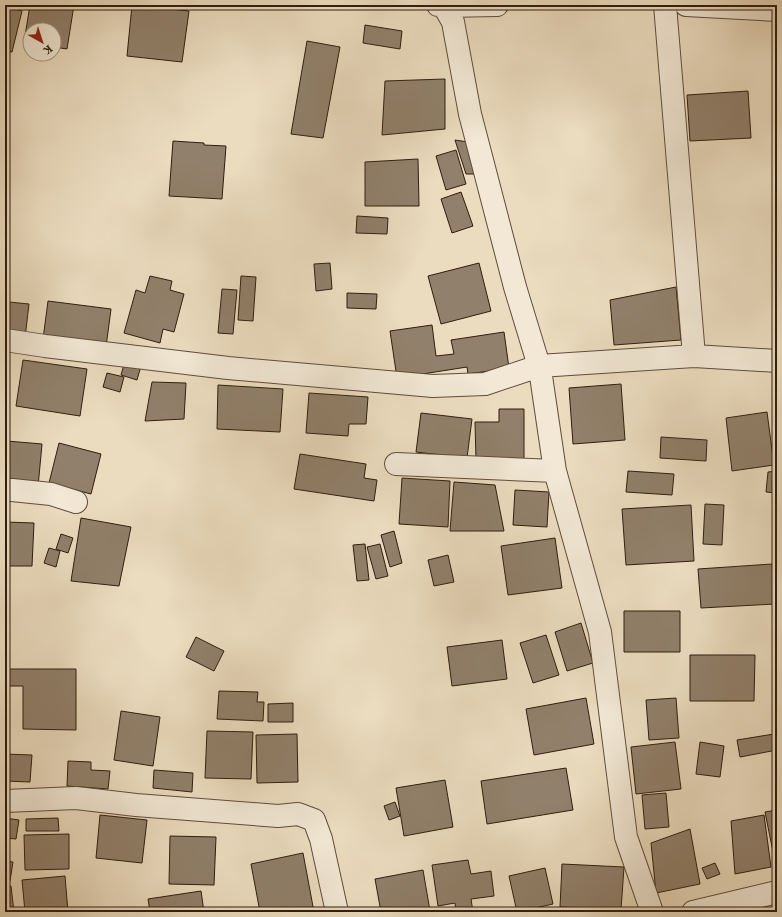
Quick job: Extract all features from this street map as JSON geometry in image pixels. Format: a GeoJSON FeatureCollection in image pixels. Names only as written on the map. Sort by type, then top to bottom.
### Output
{"type":"FeatureCollection","features":[{"type":"Feature","properties":{"kind":"street"},"geometry":{"type":"LineString","coordinates":[[441,6],[497,5]]}},
{"type":"Feature","properties":{"kind":"street"},"geometry":{"type":"LineString","coordinates":[[665,5],[694,356]]}},
{"type":"Feature","properties":{"kind":"street"},"geometry":{"type":"LineString","coordinates":[[686,5],[777,10]]}},
{"type":"Feature","properties":{"kind":"street"},"geometry":{"type":"LineString","coordinates":[[441,6],[453,22],[470,114],[515,287],[539,366],[555,471],[600,632],[626,837],[652,912]]}},
{"type":"Feature","properties":{"kind":"street"},"geometry":{"type":"LineString","coordinates":[[5,340],[228,368],[433,386],[485,384],[539,366],[694,356],[777,361]]}},
{"type":"Feature","properties":{"kind":"street"},"geometry":{"type":"LineString","coordinates":[[396,464],[555,471]]}},
{"type":"Feature","properties":{"kind":"street"},"geometry":{"type":"LineString","coordinates":[[5,490],[51,494],[76,502]]}},
{"type":"Feature","properties":{"kind":"street"},"geometry":{"type":"LineString","coordinates":[[5,801],[76,798],[136,805],[278,816],[298,814],[314,820],[321,839],[337,912]]}},
{"type":"Feature","properties":{"kind":"street"},"geometry":{"type":"LineString","coordinates":[[693,912],[777,892]]}},
{"type":"Feature","properties":{"kind":"building"},"geometry":{"type":"Polygon","coordinates":[[[30,5],[74,5],[67,49],[62,48],[62,22],[27,22],[30,5]]]}},
{"type":"Feature","properties":{"kind":"building"},"geometry":{"type":"Polygon","coordinates":[[[132,5],[163,5],[162,8],[189,11],[182,62],[127,56],[132,5]]]}},
{"type":"Feature","properties":{"kind":"building"},"geometry":{"type":"Polygon","coordinates":[[[5,6],[22,11],[12,52],[5,51],[5,6]]]}},
{"type":"Feature","properties":{"kind":"building"},"geometry":{"type":"Polygon","coordinates":[[[365,25],[402,31],[400,49],[363,43],[365,25]]]}},
{"type":"Feature","properties":{"kind":"building"},"geometry":{"type":"Polygon","coordinates":[[[307,41],[340,47],[323,138],[291,134],[307,41]]]}},
{"type":"Feature","properties":{"kind":"building"},"geometry":{"type":"Polygon","coordinates":[[[445,79],[445,129],[382,135],[385,81],[445,79]]]}},
{"type":"Feature","properties":{"kind":"building"},"geometry":{"type":"Polygon","coordinates":[[[748,91],[751,138],[690,141],[687,95],[748,91]]]}},
{"type":"Feature","properties":{"kind":"building"},"geometry":{"type":"Polygon","coordinates":[[[455,140],[468,142],[477,174],[466,174],[455,140]]]}},
{"type":"Feature","properties":{"kind":"building"},"geometry":{"type":"Polygon","coordinates":[[[173,141],[226,146],[222,199],[169,196],[173,141]]]}},
{"type":"Feature","properties":{"kind":"building"},"geometry":{"type":"Polygon","coordinates":[[[456,150],[466,184],[446,190],[436,156],[456,150]]]}},
{"type":"Feature","properties":{"kind":"building"},"geometry":{"type":"Polygon","coordinates":[[[418,159],[419,206],[365,206],[365,162],[418,159]]]}},
{"type":"Feature","properties":{"kind":"building"},"geometry":{"type":"Polygon","coordinates":[[[461,192],[473,226],[452,233],[441,199],[461,192]]]}},
{"type":"Feature","properties":{"kind":"building"},"geometry":{"type":"Polygon","coordinates":[[[357,216],[388,218],[387,234],[356,233],[357,216]]]}},
{"type":"Feature","properties":{"kind":"building"},"geometry":{"type":"Polygon","coordinates":[[[330,263],[332,289],[316,291],[314,264],[330,263]]]}},
{"type":"Feature","properties":{"kind":"building"},"geometry":{"type":"Polygon","coordinates":[[[479,263],[491,311],[441,324],[428,276],[479,263]]]}},
{"type":"Feature","properties":{"kind":"building"},"geometry":{"type":"Polygon","coordinates":[[[150,276],[172,281],[170,290],[184,294],[174,332],[163,329],[160,343],[124,333],[136,290],[145,293],[150,276]]]}},
{"type":"Feature","properties":{"kind":"building"},"geometry":{"type":"Polygon","coordinates":[[[241,276],[256,277],[253,321],[238,320],[241,276]]]}},
{"type":"Feature","properties":{"kind":"building"},"geometry":{"type":"Polygon","coordinates":[[[676,287],[681,340],[614,345],[610,300],[676,287]]]}},
{"type":"Feature","properties":{"kind":"building"},"geometry":{"type":"Polygon","coordinates":[[[222,289],[237,290],[233,334],[218,333],[222,289]]]}},
{"type":"Feature","properties":{"kind":"building"},"geometry":{"type":"Polygon","coordinates":[[[347,293],[377,294],[376,309],[347,308],[347,293]]]}},
{"type":"Feature","properties":{"kind":"building"},"geometry":{"type":"Polygon","coordinates":[[[48,301],[111,309],[106,347],[43,339],[48,301]]]}},
{"type":"Feature","properties":{"kind":"building"},"geometry":{"type":"Polygon","coordinates":[[[9,302],[29,304],[25,338],[8,337],[9,302]]]}},
{"type":"Feature","properties":{"kind":"building"},"geometry":{"type":"Polygon","coordinates":[[[432,325],[436,356],[454,354],[451,340],[504,332],[509,368],[468,374],[467,367],[397,378],[390,331],[432,325]]]}},
{"type":"Feature","properties":{"kind":"building"},"geometry":{"type":"Polygon","coordinates":[[[23,360],[87,369],[80,416],[16,406],[23,360]]]}},
{"type":"Feature","properties":{"kind":"building"},"geometry":{"type":"Polygon","coordinates":[[[125,361],[141,366],[137,380],[121,375],[125,361]]]}},
{"type":"Feature","properties":{"kind":"building"},"geometry":{"type":"Polygon","coordinates":[[[107,373],[124,377],[120,392],[103,387],[107,373]]]}},
{"type":"Feature","properties":{"kind":"building"},"geometry":{"type":"Polygon","coordinates":[[[152,382],[186,383],[184,419],[145,421],[152,382]]]}},
{"type":"Feature","properties":{"kind":"building"},"geometry":{"type":"Polygon","coordinates":[[[621,384],[625,440],[573,444],[569,388],[621,384]]]}},
{"type":"Feature","properties":{"kind":"building"},"geometry":{"type":"Polygon","coordinates":[[[218,385],[283,389],[280,432],[217,429],[218,385]]]}},
{"type":"Feature","properties":{"kind":"building"},"geometry":{"type":"Polygon","coordinates":[[[309,393],[368,397],[366,424],[349,424],[348,436],[306,433],[309,393]]]}},
{"type":"Feature","properties":{"kind":"building"},"geometry":{"type":"Polygon","coordinates":[[[499,409],[524,409],[524,460],[476,460],[475,422],[499,422],[499,409]]]}},
{"type":"Feature","properties":{"kind":"building"},"geometry":{"type":"Polygon","coordinates":[[[767,412],[774,465],[732,471],[726,418],[767,412]]]}},
{"type":"Feature","properties":{"kind":"building"},"geometry":{"type":"Polygon","coordinates":[[[421,413],[472,419],[467,458],[416,452],[421,413]]]}},
{"type":"Feature","properties":{"kind":"building"},"geometry":{"type":"Polygon","coordinates":[[[661,437],[707,440],[706,461],[660,458],[661,437]]]}},
{"type":"Feature","properties":{"kind":"building"},"geometry":{"type":"Polygon","coordinates":[[[7,441],[42,444],[38,487],[5,485],[7,441]]]}},
{"type":"Feature","properties":{"kind":"building"},"geometry":{"type":"Polygon","coordinates":[[[59,443],[101,454],[91,494],[49,483],[59,443]]]}},
{"type":"Feature","properties":{"kind":"building"},"geometry":{"type":"Polygon","coordinates":[[[300,454],[366,464],[364,478],[377,480],[374,501],[294,489],[300,454]]]}},
{"type":"Feature","properties":{"kind":"building"},"geometry":{"type":"Polygon","coordinates":[[[628,471],[674,474],[672,495],[626,492],[628,471]]]}},
{"type":"Feature","properties":{"kind":"building"},"geometry":{"type":"Polygon","coordinates":[[[777,471],[777,493],[766,492],[768,472],[777,471]]]}},
{"type":"Feature","properties":{"kind":"building"},"geometry":{"type":"Polygon","coordinates":[[[402,478],[450,481],[448,527],[399,524],[402,478]]]}},
{"type":"Feature","properties":{"kind":"building"},"geometry":{"type":"Polygon","coordinates":[[[454,482],[495,485],[504,531],[450,531],[454,482]]]}},
{"type":"Feature","properties":{"kind":"building"},"geometry":{"type":"Polygon","coordinates":[[[515,490],[549,492],[547,527],[513,525],[515,490]]]}},
{"type":"Feature","properties":{"kind":"building"},"geometry":{"type":"Polygon","coordinates":[[[705,504],[724,505],[722,545],[703,544],[705,504]]]}},
{"type":"Feature","properties":{"kind":"building"},"geometry":{"type":"Polygon","coordinates":[[[691,505],[694,561],[626,565],[622,509],[691,505]]]}},
{"type":"Feature","properties":{"kind":"building"},"geometry":{"type":"Polygon","coordinates":[[[81,518],[131,527],[119,586],[71,581],[81,518]]]}},
{"type":"Feature","properties":{"kind":"building"},"geometry":{"type":"Polygon","coordinates":[[[5,522],[34,523],[32,566],[5,566],[5,522]]]}},
{"type":"Feature","properties":{"kind":"building"},"geometry":{"type":"Polygon","coordinates":[[[394,531],[402,563],[390,567],[381,535],[394,531]]]}},
{"type":"Feature","properties":{"kind":"building"},"geometry":{"type":"Polygon","coordinates":[[[61,534],[73,538],[68,553],[56,549],[61,534]]]}},
{"type":"Feature","properties":{"kind":"building"},"geometry":{"type":"Polygon","coordinates":[[[555,538],[562,588],[508,595],[501,546],[555,538]]]}},
{"type":"Feature","properties":{"kind":"building"},"geometry":{"type":"Polygon","coordinates":[[[365,544],[369,580],[357,581],[353,545],[365,544]]]}},
{"type":"Feature","properties":{"kind":"building"},"geometry":{"type":"Polygon","coordinates":[[[380,544],[388,576],[376,579],[367,547],[380,544]]]}},
{"type":"Feature","properties":{"kind":"building"},"geometry":{"type":"Polygon","coordinates":[[[49,548],[60,551],[56,567],[44,563],[49,548]]]}},
{"type":"Feature","properties":{"kind":"building"},"geometry":{"type":"Polygon","coordinates":[[[448,555],[454,582],[434,586],[428,560],[448,555]]]}},
{"type":"Feature","properties":{"kind":"building"},"geometry":{"type":"Polygon","coordinates":[[[772,564],[775,604],[701,608],[698,569],[772,564]]]}},
{"type":"Feature","properties":{"kind":"building"},"geometry":{"type":"Polygon","coordinates":[[[624,611],[680,611],[680,652],[624,652],[624,611]]]}},
{"type":"Feature","properties":{"kind":"building"},"geometry":{"type":"Polygon","coordinates":[[[581,623],[593,663],[567,671],[555,632],[581,623]]]}},
{"type":"Feature","properties":{"kind":"building"},"geometry":{"type":"Polygon","coordinates":[[[546,635],[559,675],[533,683],[520,643],[546,635]]]}},
{"type":"Feature","properties":{"kind":"building"},"geometry":{"type":"Polygon","coordinates":[[[196,637],[224,651],[214,671],[186,657],[196,637]]]}},
{"type":"Feature","properties":{"kind":"building"},"geometry":{"type":"Polygon","coordinates":[[[502,640],[507,679],[452,686],[447,647],[502,640]]]}},
{"type":"Feature","properties":{"kind":"building"},"geometry":{"type":"Polygon","coordinates":[[[690,655],[755,655],[754,701],[690,701],[690,655]]]}},
{"type":"Feature","properties":{"kind":"building"},"geometry":{"type":"Polygon","coordinates":[[[5,669],[76,669],[76,730],[23,729],[23,686],[5,686],[5,669]]]}},
{"type":"Feature","properties":{"kind":"building"},"geometry":{"type":"Polygon","coordinates":[[[219,691],[258,692],[257,702],[264,702],[263,721],[217,719],[219,691]]]}},
{"type":"Feature","properties":{"kind":"building"},"geometry":{"type":"Polygon","coordinates":[[[586,698],[594,744],[534,755],[526,709],[586,698]]]}},
{"type":"Feature","properties":{"kind":"building"},"geometry":{"type":"Polygon","coordinates":[[[676,698],[679,738],[649,740],[646,700],[676,698]]]}},
{"type":"Feature","properties":{"kind":"building"},"geometry":{"type":"Polygon","coordinates":[[[293,703],[293,722],[268,722],[268,704],[293,703]]]}},
{"type":"Feature","properties":{"kind":"building"},"geometry":{"type":"Polygon","coordinates":[[[121,711],[160,717],[153,766],[114,760],[121,711]]]}},
{"type":"Feature","properties":{"kind":"building"},"geometry":{"type":"Polygon","coordinates":[[[207,731],[253,732],[251,779],[205,778],[207,731]]]}},
{"type":"Feature","properties":{"kind":"building"},"geometry":{"type":"Polygon","coordinates":[[[297,734],[298,782],[257,783],[256,735],[297,734]]]}},
{"type":"Feature","properties":{"kind":"building"},"geometry":{"type":"Polygon","coordinates":[[[774,734],[777,750],[740,757],[737,740],[774,734]]]}},
{"type":"Feature","properties":{"kind":"building"},"geometry":{"type":"Polygon","coordinates":[[[675,742],[681,789],[636,794],[631,747],[675,742]]]}},
{"type":"Feature","properties":{"kind":"building"},"geometry":{"type":"Polygon","coordinates":[[[700,742],[724,746],[720,777],[696,774],[700,742]]]}},
{"type":"Feature","properties":{"kind":"building"},"geometry":{"type":"Polygon","coordinates":[[[5,754],[32,755],[30,782],[5,781],[5,754]]]}},
{"type":"Feature","properties":{"kind":"building"},"geometry":{"type":"Polygon","coordinates":[[[68,761],[91,762],[91,770],[110,771],[108,789],[67,786],[68,761]]]}},
{"type":"Feature","properties":{"kind":"building"},"geometry":{"type":"Polygon","coordinates":[[[566,768],[573,810],[487,824],[481,781],[566,768]]]}},
{"type":"Feature","properties":{"kind":"building"},"geometry":{"type":"Polygon","coordinates":[[[154,770],[193,773],[192,792],[153,788],[154,770]]]}},
{"type":"Feature","properties":{"kind":"building"},"geometry":{"type":"Polygon","coordinates":[[[445,780],[453,827],[404,836],[396,788],[445,780]]]}},
{"type":"Feature","properties":{"kind":"building"},"geometry":{"type":"Polygon","coordinates":[[[666,793],[669,827],[645,829],[642,795],[666,793]]]}},
{"type":"Feature","properties":{"kind":"building"},"geometry":{"type":"Polygon","coordinates":[[[395,802],[400,816],[389,820],[384,806],[395,802]]]}},
{"type":"Feature","properties":{"kind":"building"},"geometry":{"type":"Polygon","coordinates":[[[777,810],[777,872],[765,812],[777,810]]]}},
{"type":"Feature","properties":{"kind":"building"},"geometry":{"type":"Polygon","coordinates":[[[100,815],[147,820],[142,863],[96,858],[100,815]]]}},
{"type":"Feature","properties":{"kind":"building"},"geometry":{"type":"Polygon","coordinates":[[[764,815],[771,867],[735,874],[731,821],[764,815]]]}},
{"type":"Feature","properties":{"kind":"building"},"geometry":{"type":"Polygon","coordinates":[[[5,818],[19,820],[16,839],[5,838],[5,818]]]}},
{"type":"Feature","properties":{"kind":"building"},"geometry":{"type":"Polygon","coordinates":[[[58,818],[59,831],[26,831],[26,819],[58,818]]]}},
{"type":"Feature","properties":{"kind":"building"},"geometry":{"type":"Polygon","coordinates":[[[690,829],[700,884],[656,893],[651,843],[690,829]]]}},
{"type":"Feature","properties":{"kind":"building"},"geometry":{"type":"Polygon","coordinates":[[[69,834],[69,869],[25,870],[24,835],[69,834]]]}},
{"type":"Feature","properties":{"kind":"building"},"geometry":{"type":"Polygon","coordinates":[[[170,836],[216,837],[214,885],[169,884],[170,836]]]}},
{"type":"Feature","properties":{"kind":"building"},"geometry":{"type":"Polygon","coordinates":[[[303,853],[314,912],[260,912],[251,864],[303,853]]]}},
{"type":"Feature","properties":{"kind":"building"},"geometry":{"type":"Polygon","coordinates":[[[468,860],[471,874],[491,871],[494,896],[471,899],[473,912],[456,912],[455,903],[438,906],[432,865],[468,860]]]}},
{"type":"Feature","properties":{"kind":"building"},"geometry":{"type":"Polygon","coordinates":[[[5,861],[13,862],[10,881],[5,881],[5,861]]]}},
{"type":"Feature","properties":{"kind":"building"},"geometry":{"type":"Polygon","coordinates":[[[715,863],[720,874],[707,879],[702,868],[715,863]]]}},
{"type":"Feature","properties":{"kind":"building"},"geometry":{"type":"Polygon","coordinates":[[[562,864],[624,867],[621,910],[560,907],[562,864]]]}},
{"type":"Feature","properties":{"kind":"building"},"geometry":{"type":"Polygon","coordinates":[[[545,868],[553,904],[517,912],[509,876],[545,868]]]}},
{"type":"Feature","properties":{"kind":"building"},"geometry":{"type":"Polygon","coordinates":[[[423,870],[430,911],[381,912],[375,879],[423,870]]]}},
{"type":"Feature","properties":{"kind":"building"},"geometry":{"type":"Polygon","coordinates":[[[65,876],[68,912],[25,912],[22,880],[65,876]]]}},
{"type":"Feature","properties":{"kind":"building"},"geometry":{"type":"Polygon","coordinates":[[[11,886],[14,912],[5,912],[5,887],[11,886]]]}},
{"type":"Feature","properties":{"kind":"building"},"geometry":{"type":"Polygon","coordinates":[[[201,891],[204,912],[150,912],[148,899],[201,891]]]}}]}
